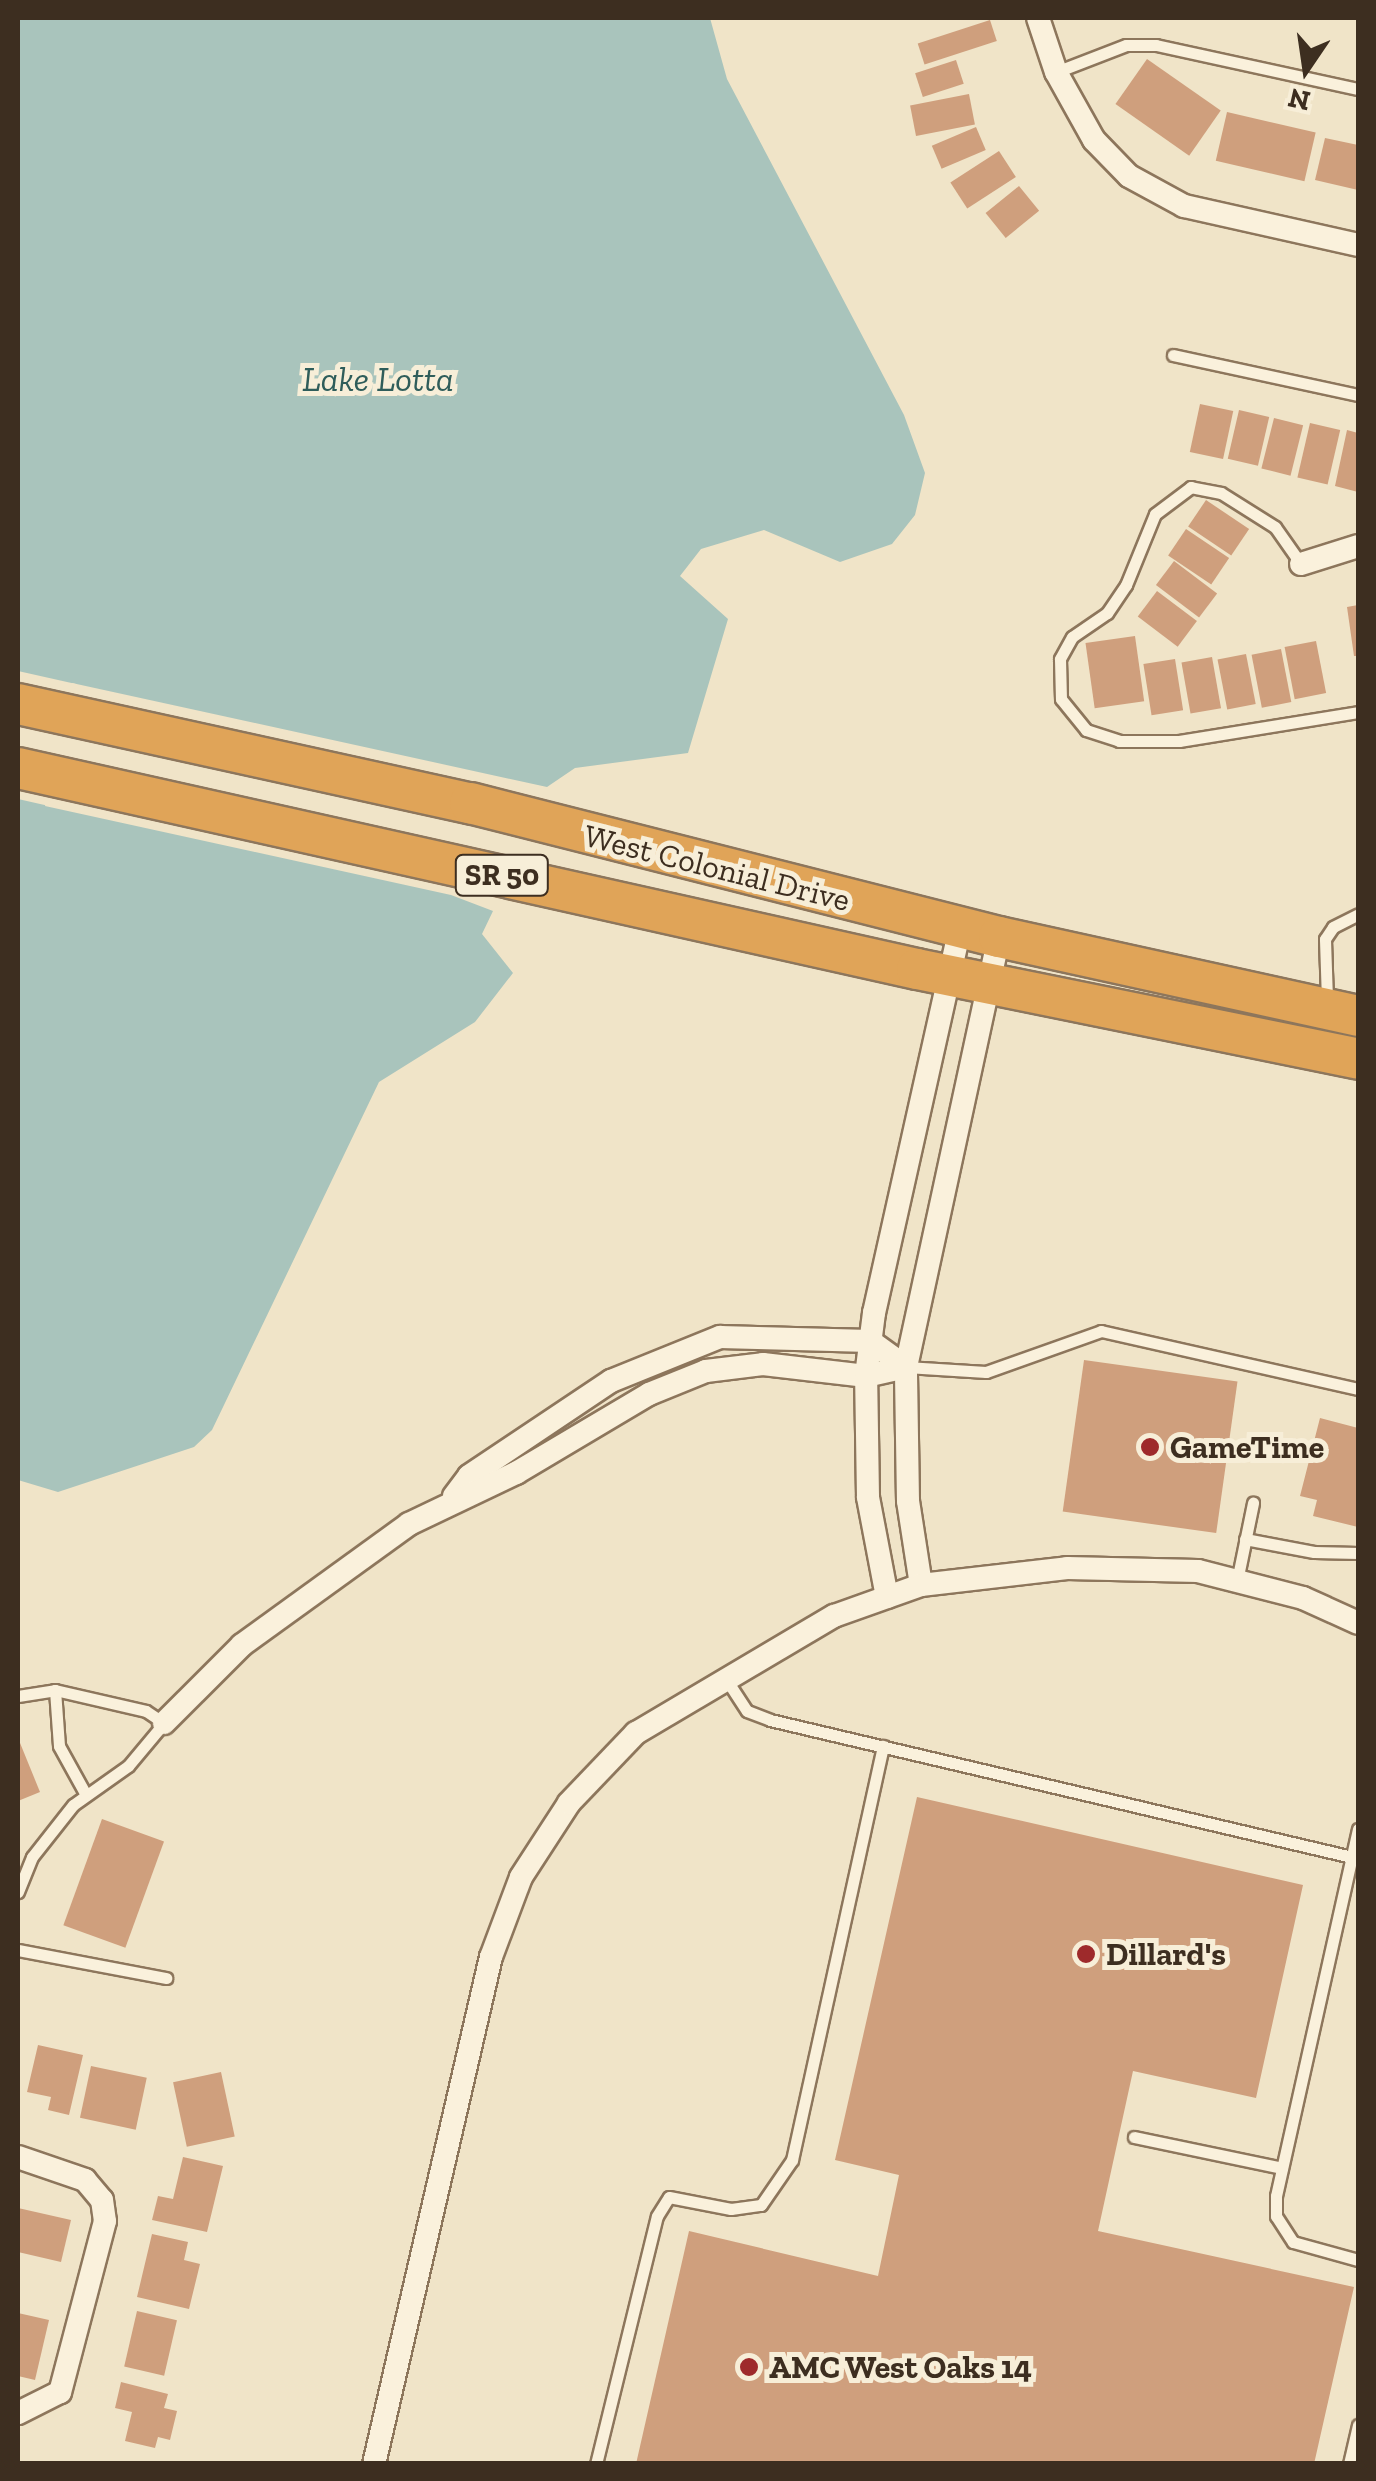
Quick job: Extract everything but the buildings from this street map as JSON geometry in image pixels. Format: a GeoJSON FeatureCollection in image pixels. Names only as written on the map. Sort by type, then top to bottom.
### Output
{"type":"FeatureCollection","features":[{"type":"Feature","properties":{"kind":"highway","name":"West Colonial Drive"},"geometry":{"type":"LineString","coordinates":[[18,704],[470,804],[960,928],[1343,1013]]}},
{"type":"Feature","properties":{"kind":"highway","name":"West Colonial Drive"},"geometry":{"type":"LineString","coordinates":[[36,772],[950,974],[990,979],[1358,1059]]}},
{"type":"Feature","properties":{"kind":"street"},"geometry":{"type":"LineString","coordinates":[[1038,18],[1056,72],[1094,140],[1129,176],[1184,206],[1358,245]]}},
{"type":"Feature","properties":{"kind":"street"},"geometry":{"type":"LineString","coordinates":[[1301,564],[1358,546]]}},
{"type":"Feature","properties":{"kind":"street"},"geometry":{"type":"LineString","coordinates":[[887,1597],[868,1497],[866,1376],[870,1341],[960,928]]}},
{"type":"Feature","properties":{"kind":"street"},"geometry":{"type":"LineString","coordinates":[[921,1585],[908,1501],[906,1366],[999,937]]}},
{"type":"Feature","properties":{"kind":"street"},"geometry":{"type":"LineString","coordinates":[[452,1498],[469,1476],[512,1445],[671,1352],[720,1337],[766,1334],[870,1341],[906,1366]]}},
{"type":"Feature","properties":{"kind":"street"},"geometry":{"type":"LineString","coordinates":[[164,1722],[242,1645],[452,1498],[516,1473],[650,1394],[706,1371],[797,1365],[866,1376],[906,1366]]}},
{"type":"Feature","properties":{"kind":"street"},"geometry":{"type":"LineString","coordinates":[[374,2464],[462,2060],[521,1877],[569,1803],[636,1733],[834,1616],[921,1585],[1067,1568],[1198,1571],[1303,1598],[1358,1623]]}},
{"type":"Feature","properties":{"kind":"street"},"geometry":{"type":"LineString","coordinates":[[18,2157],[62,2167],[85,2180],[102,2200],[105,2221],[60,2392],[18,2413]]}},
{"type":"Feature","properties":{"kind":"lane"},"geometry":{"type":"LineString","coordinates":[[1056,72],[1126,45],[1156,45],[1358,89]]}},
{"type":"Feature","properties":{"kind":"lane"},"geometry":{"type":"LineString","coordinates":[[1172,355],[1358,396]]}},
{"type":"Feature","properties":{"kind":"lane"},"geometry":{"type":"LineString","coordinates":[[1301,564],[1274,527],[1221,493],[1191,487],[1155,514],[1126,584],[1107,613],[1072,637],[1060,659],[1061,698],[1086,730],[1119,740],[1234,734],[1358,712]]}},
{"type":"Feature","properties":{"kind":"lane"},"geometry":{"type":"LineString","coordinates":[[1343,1013],[1326,940],[1333,926],[1358,914]]}},
{"type":"Feature","properties":{"kind":"lane"},"geometry":{"type":"LineString","coordinates":[[906,1366],[986,1372],[1101,1331],[1358,1389]]}},
{"type":"Feature","properties":{"kind":"lane"},"geometry":{"type":"LineString","coordinates":[[1237,1581],[1253,1502]]}},
{"type":"Feature","properties":{"kind":"lane"},"geometry":{"type":"LineString","coordinates":[[1246,1539],[1314,1552],[1358,1553]]}},
{"type":"Feature","properties":{"kind":"lane"},"geometry":{"type":"LineString","coordinates":[[725,1678],[747,1712],[1352,1857]]}},
{"type":"Feature","properties":{"kind":"lane"},"geometry":{"type":"LineString","coordinates":[[56,1690],[59,1746],[86,1795]]}},
{"type":"Feature","properties":{"kind":"lane"},"geometry":{"type":"LineString","coordinates":[[18,1696],[56,1690],[146,1711],[164,1722],[128,1766],[86,1795],[32,1857],[18,1892]]}},
{"type":"Feature","properties":{"kind":"lane"},"geometry":{"type":"LineString","coordinates":[[596,2464],[656,2216],[669,2198],[732,2209],[760,2205],[792,2160],[883,1746]]}},
{"type":"Feature","properties":{"kind":"lane"},"geometry":{"type":"LineString","coordinates":[[1358,1829],[1276,2196],[1282,2231],[1307,2249],[1358,2260]]}},
{"type":"Feature","properties":{"kind":"lane"},"geometry":{"type":"LineString","coordinates":[[18,1950],[166,1978]]}},
{"type":"Feature","properties":{"kind":"lane"},"geometry":{"type":"LineString","coordinates":[[1134,2137],[1282,2168]]}},
{"type":"Feature","properties":{"kind":"lane"},"geometry":{"type":"LineString","coordinates":[[1350,2464],[1358,2425]]}},
{"type":"Feature","properties":{"kind":"water","name":"Lake Lotta"},"geometry":{"type":"Polygon","coordinates":[[[18,18],[710,18],[727,79],[904,415],[925,473],[915,515],[892,544],[840,562],[764,530],[701,549],[680,576],[728,619],[688,753],[575,768],[547,787],[72,683],[45,806],[451,895],[493,911],[482,934],[513,973],[475,1022],[379,1082],[212,1430],[194,1447],[58,1492],[18,1480],[18,18]]]}},
{"type":"Feature","properties":{"kind":"pier"},"geometry":{"type":"Polygon","coordinates":[[[18,671],[76,684],[49,806],[18,799],[18,671]]]}},
{"type":"Feature","properties":{"kind":"place","name":"GameTime"},"geometry":{"type":"Point","coordinates":[1150,1447]}},
{"type":"Feature","properties":{"kind":"place","name":"Dillard's"},"geometry":{"type":"Point","coordinates":[1086,1954]}},
{"type":"Feature","properties":{"kind":"place","name":"AMC West Oaks 14"},"geometry":{"type":"Point","coordinates":[749,2367]}}]}
